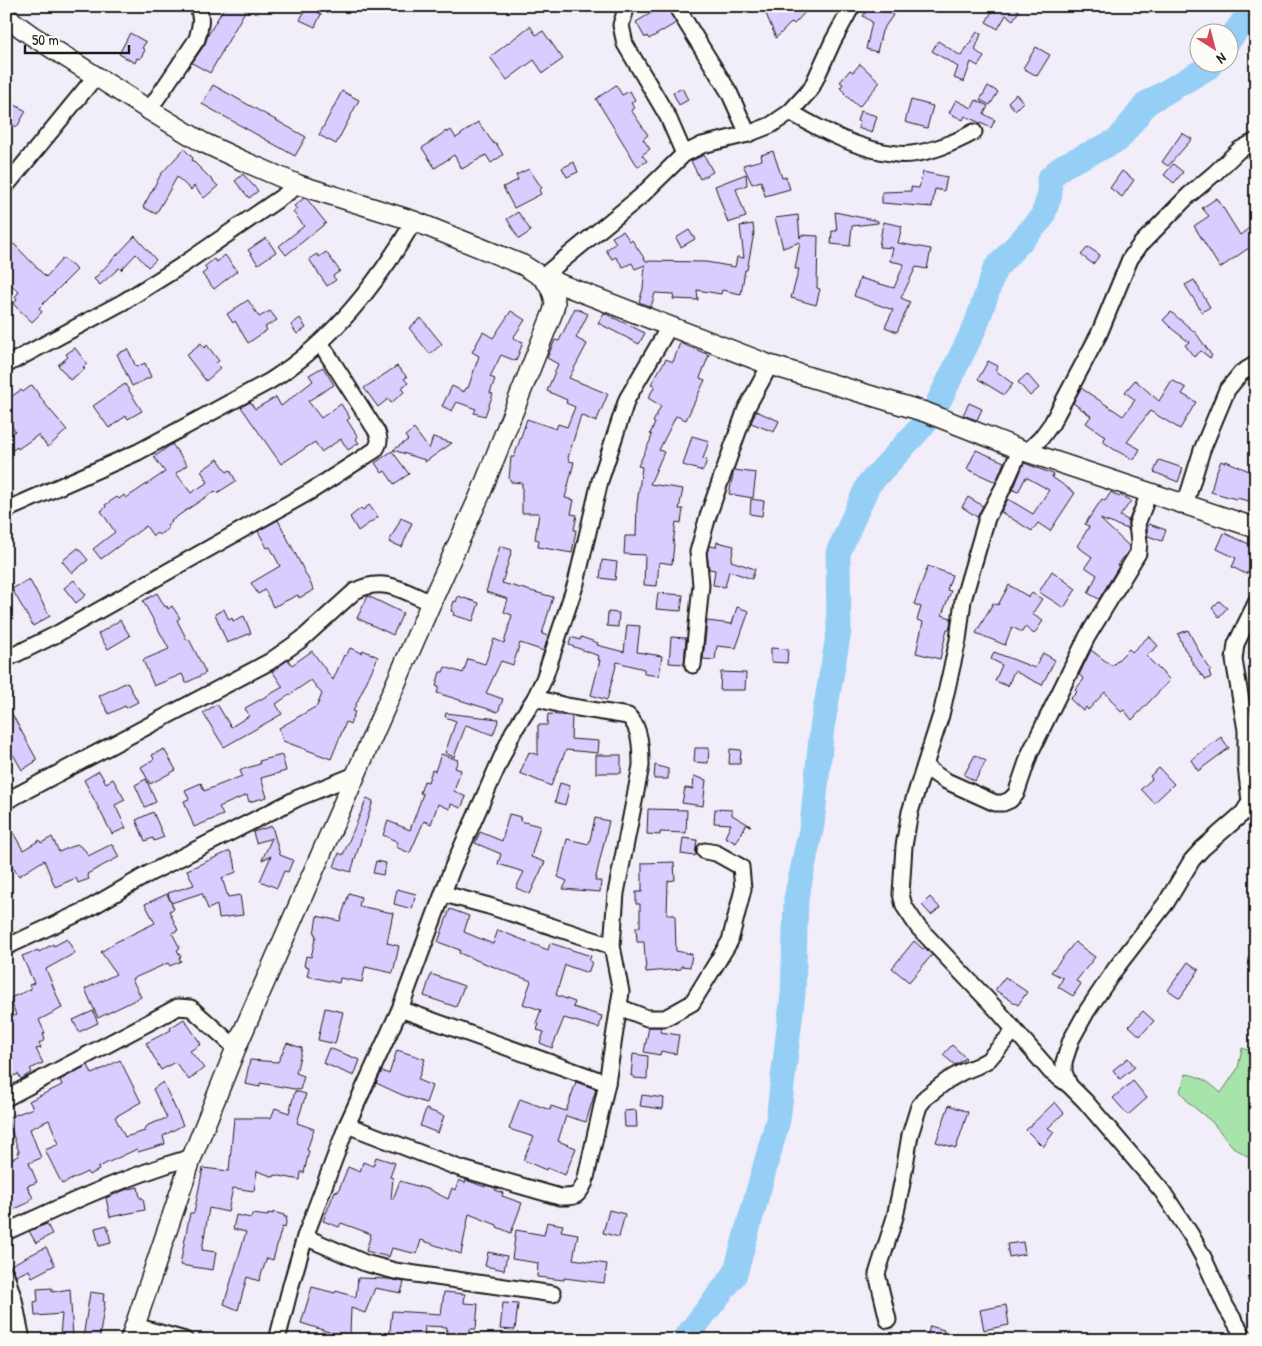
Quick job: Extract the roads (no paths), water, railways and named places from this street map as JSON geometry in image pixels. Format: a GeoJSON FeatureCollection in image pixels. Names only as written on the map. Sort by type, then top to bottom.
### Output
{"type":"FeatureCollection","features":[{"type":"Feature","properties":{"kind":"street"},"geometry":{"type":"LineString","coordinates":[[149,110],[196,39],[201,26],[197,6]]}},
{"type":"Feature","properties":{"kind":"street"},"geometry":{"type":"LineString","coordinates":[[627,6],[621,25],[625,44],[668,117],[684,154]]}},
{"type":"Feature","properties":{"kind":"street"},"geometry":{"type":"LineString","coordinates":[[676,6],[729,92],[748,134]]}},
{"type":"Feature","properties":{"kind":"street"},"geometry":{"type":"LineString","coordinates":[[542,277],[640,197],[684,154],[702,145],[748,134],[771,125],[790,112],[811,89],[833,41],[852,6]]}},
{"type":"Feature","properties":{"kind":"street"},"geometry":{"type":"LineString","coordinates":[[6,17],[31,35],[202,142],[299,185],[414,221],[523,265],[542,277],[770,365],[925,412],[1024,451],[1256,528]]}},
{"type":"Feature","properties":{"kind":"street"},"geometry":{"type":"LineString","coordinates":[[6,186],[96,76]]}},
{"type":"Feature","properties":{"kind":"street"},"geometry":{"type":"LineString","coordinates":[[790,112],[821,129],[865,147],[898,154],[948,145],[974,132]]}},
{"type":"Feature","properties":{"kind":"street"},"geometry":{"type":"LineString","coordinates":[[1246,1340],[1226,1307],[1203,1256],[1162,1191],[1069,1085],[1051,1072],[967,977],[918,927],[904,906],[901,894],[904,846],[910,812],[945,696],[958,640],[963,600],[987,518],[1024,451],[1041,438],[1052,422],[1099,334],[1127,265],[1140,245],[1189,195],[1239,150],[1256,141]]}},
{"type":"Feature","properties":{"kind":"street"},"geometry":{"type":"LineString","coordinates":[[6,365],[123,302],[181,266],[299,185]]}},
{"type":"Feature","properties":{"kind":"street"},"geometry":{"type":"LineString","coordinates":[[6,510],[147,447],[270,381],[290,368],[321,344],[370,288],[414,221]]}},
{"type":"Feature","properties":{"kind":"street"},"geometry":{"type":"LineString","coordinates":[[185,1340],[132,1333],[192,1157],[236,1048],[480,495],[553,312],[553,294],[542,277]]}},
{"type":"Feature","properties":{"kind":"street"},"geometry":{"type":"LineString","coordinates":[[277,1340],[305,1237],[347,1125],[400,1009],[452,870],[513,732],[535,698],[547,670],[576,583],[600,482],[627,399],[669,327]]}},
{"type":"Feature","properties":{"kind":"street"},"geometry":{"type":"LineString","coordinates":[[6,659],[55,635],[311,491],[375,450],[379,445],[380,438],[377,432],[321,344]]}},
{"type":"Feature","properties":{"kind":"street"},"geometry":{"type":"LineString","coordinates":[[1185,505],[1202,450],[1227,390],[1241,373],[1256,364]]}},
{"type":"Feature","properties":{"kind":"street"},"geometry":{"type":"LineString","coordinates":[[693,665],[701,585],[698,552],[708,516],[746,409],[770,365]]}},
{"type":"Feature","properties":{"kind":"street"},"geometry":{"type":"LineString","coordinates":[[925,767],[944,780],[994,803],[1003,803],[1010,800],[1016,794],[1030,753],[1087,637],[1138,553],[1137,524],[1148,493]]}},
{"type":"Feature","properties":{"kind":"street"},"geometry":{"type":"LineString","coordinates":[[6,801],[269,662],[302,639],[355,591],[365,586],[385,584],[431,603]]}},
{"type":"Feature","properties":{"kind":"street"},"geometry":{"type":"LineString","coordinates":[[1069,1085],[1064,1072],[1064,1062],[1071,1040],[1087,1011],[1116,968],[1166,903],[1192,860],[1243,813],[1250,802],[1246,765],[1246,730],[1234,660],[1236,644],[1256,604]]}},
{"type":"Feature","properties":{"kind":"street"},"geometry":{"type":"LineString","coordinates":[[347,1125],[474,1173],[560,1198],[574,1197],[580,1193],[586,1182],[607,1083],[621,992],[612,946],[616,894],[641,766],[638,734],[636,725],[628,716],[566,706],[535,698]]}},
{"type":"Feature","properties":{"kind":"street"},"geometry":{"type":"LineString","coordinates":[[6,947],[88,909],[150,874],[298,798],[356,775]]}},
{"type":"Feature","properties":{"kind":"street"},"geometry":{"type":"LineString","coordinates":[[619,1007],[647,1018],[665,1018],[692,1003],[730,941],[744,889],[741,867],[716,853],[705,851]]}},
{"type":"Feature","properties":{"kind":"street"},"geometry":{"type":"LineString","coordinates":[[444,894],[489,906],[612,946]]}},
{"type":"Feature","properties":{"kind":"street"},"geometry":{"type":"LineString","coordinates":[[6,1098],[178,1008],[191,1008],[236,1048]]}},
{"type":"Feature","properties":{"kind":"street"},"geometry":{"type":"LineString","coordinates":[[400,1009],[607,1083]]}},
{"type":"Feature","properties":{"kind":"street"},"geometry":{"type":"LineString","coordinates":[[888,1320],[878,1274],[894,1217],[910,1135],[919,1106],[926,1097],[948,1080],[988,1060],[1014,1031]]}},
{"type":"Feature","properties":{"kind":"street"},"geometry":{"type":"LineString","coordinates":[[6,1232],[79,1197],[151,1169],[192,1157]]}},
{"type":"Feature","properties":{"kind":"street"},"geometry":{"type":"LineString","coordinates":[[305,1237],[365,1263],[395,1270],[552,1294]]}},
{"type":"Feature","properties":{"kind":"street"},"geometry":{"type":"LineString","coordinates":[[6,1276],[14,1300],[22,1340]]}},
{"type":"Feature","properties":{"kind":"waterway"},"geometry":{"type":"LineString","coordinates":[[1240,26],[1255,6]]}},
{"type":"Feature","properties":{"kind":"waterway"},"geometry":{"type":"LineString","coordinates":[[935,409],[976,325],[995,269],[1042,218],[1050,194],[1049,179],[1063,166],[1118,140],[1147,103],[1200,72]]}},
{"type":"Feature","properties":{"kind":"waterway"},"geometry":{"type":"LineString","coordinates":[[684,1340],[735,1274],[778,1120],[793,994],[796,899],[812,825],[822,728],[839,631],[838,553],[868,485],[925,423]]}}]}
